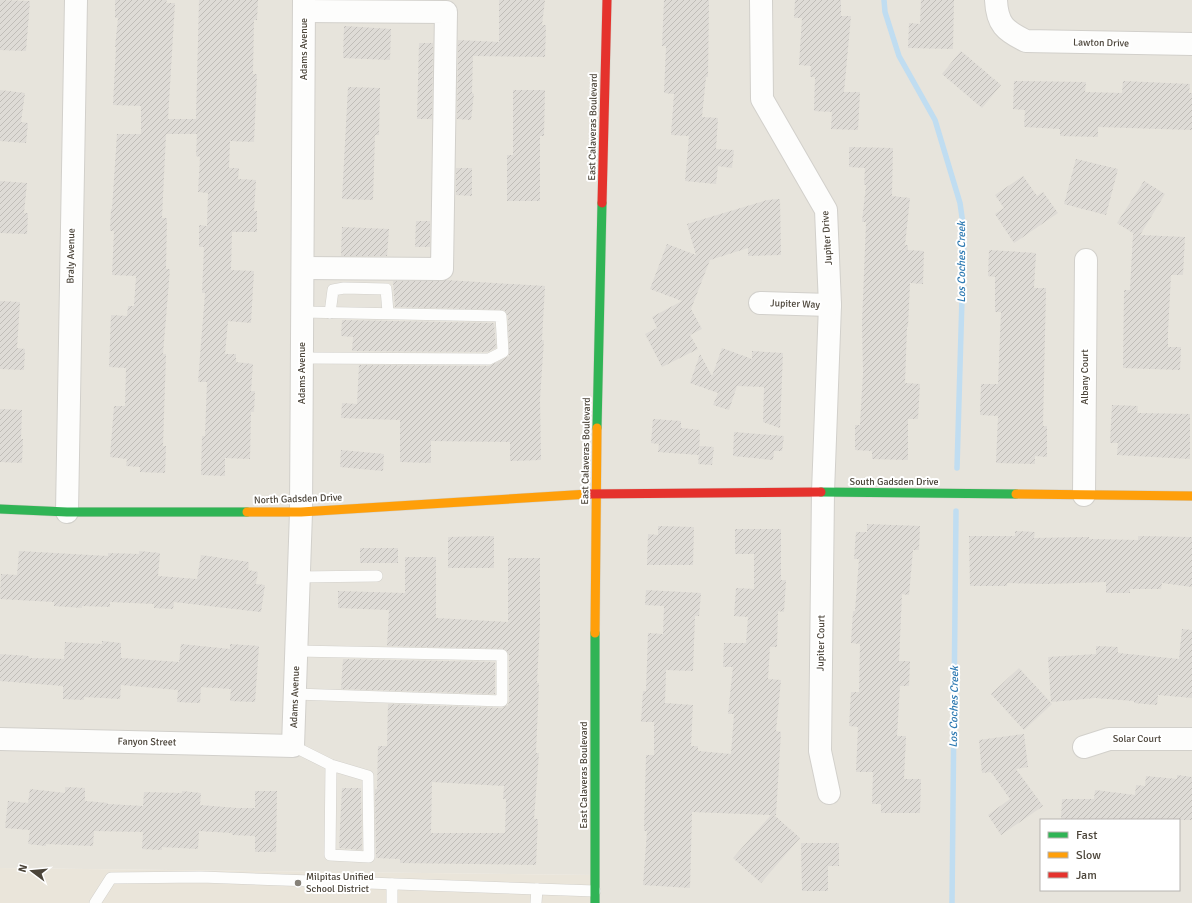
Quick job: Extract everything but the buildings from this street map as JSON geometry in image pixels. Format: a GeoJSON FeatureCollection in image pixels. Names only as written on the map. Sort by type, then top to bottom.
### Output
{"type":"FeatureCollection","features":[{"type":"Feature","properties":{"kind":"street","name":"Braly Avenue"},"geometry":{"type":"LineString","coordinates":[[67,512],[76,0]]}},
{"type":"Feature","properties":{"kind":"street","name":"East Calaveras Boulevard"},"geometry":{"type":"LineString","coordinates":[[595,903],[595,494],[607,0]]}},
{"type":"Feature","properties":{"kind":"street","name":"Jupiter Drive"},"geometry":{"type":"LineString","coordinates":[[761,0],[762,99],[826,210],[830,305],[823,492]]}},
{"type":"Feature","properties":{"kind":"street","name":"Lawton Drive"},"geometry":{"type":"LineString","coordinates":[[996,0],[996,10],[1001,24],[1011,34],[1026,41],[1042,43],[1192,44]]}},
{"type":"Feature","properties":{"kind":"street"},"geometry":{"type":"LineString","coordinates":[[303,268],[442,269],[446,6],[304,6]]}},
{"type":"Feature","properties":{"kind":"street","name":"Adams Avenue"},"geometry":{"type":"LineString","coordinates":[[293,746],[301,512],[304,6]]}},
{"type":"Feature","properties":{"kind":"street","name":"Albany Court"},"geometry":{"type":"LineString","coordinates":[[1084,495],[1086,260]]}},
{"type":"Feature","properties":{"kind":"street","name":"Jupiter Way"},"geometry":{"type":"LineString","coordinates":[[760,303],[830,305]]}},
{"type":"Feature","properties":{"kind":"street","name":"South Gadsden Drive"},"geometry":{"type":"LineString","coordinates":[[595,494],[823,492],[1192,496]]}},
{"type":"Feature","properties":{"kind":"street","name":"Jupiter Court"},"geometry":{"type":"LineString","coordinates":[[823,492],[820,751],[829,793]]}},
{"type":"Feature","properties":{"kind":"street","name":"North Gadsden Drive"},"geometry":{"type":"LineString","coordinates":[[0,509],[67,512],[301,512],[595,494]]}},
{"type":"Feature","properties":{"kind":"street","name":"Fanyon Street"},"geometry":{"type":"LineString","coordinates":[[0,739],[293,746]]}},
{"type":"Feature","properties":{"kind":"street","name":"Solar Court"},"geometry":{"type":"LineString","coordinates":[[1084,747],[1109,739],[1192,739]]}},
{"type":"Feature","properties":{"kind":"lane"},"geometry":{"type":"LineString","coordinates":[[330,313],[333,290],[344,288],[386,290],[388,312]]}},
{"type":"Feature","properties":{"kind":"lane"},"geometry":{"type":"LineString","coordinates":[[302,312],[388,312],[501,316],[503,352],[489,360],[302,358]]}},
{"type":"Feature","properties":{"kind":"lane"},"geometry":{"type":"LineString","coordinates":[[299,577],[377,576]]}},
{"type":"Feature","properties":{"kind":"lane"},"geometry":{"type":"LineString","coordinates":[[295,694],[502,701],[502,655],[296,651]]}},
{"type":"Feature","properties":{"kind":"lane"},"geometry":{"type":"LineString","coordinates":[[293,746],[331,765],[368,776],[369,856],[330,855],[331,765]]}},
{"type":"Feature","properties":{"kind":"lane"},"geometry":{"type":"LineString","coordinates":[[95,903],[111,878],[201,877],[595,891]]}},
{"type":"Feature","properties":{"kind":"lane"},"geometry":{"type":"LineString","coordinates":[[392,884],[392,903]]}},
{"type":"Feature","properties":{"kind":"lane"},"geometry":{"type":"LineString","coordinates":[[536,903],[537,889]]}},
{"type":"Feature","properties":{"kind":"shaded area"},"geometry":{"type":"Polygon","coordinates":[[[0,0],[1192,0],[1192,903],[595,903],[595,875],[0,868],[0,0]]]}},
{"type":"Feature","properties":{"kind":"shaded area","name":"Milpitas Unified School District"},"geometry":{"type":"Polygon","coordinates":[[[0,868],[595,875],[595,903],[0,903],[0,868]]]}},
{"type":"Feature","properties":{"kind":"waterway","name":"Los Coches Creek"},"geometry":{"type":"LineString","coordinates":[[884,0],[885,12],[899,56],[935,120],[960,203],[964,231],[957,468]]}},
{"type":"Feature","properties":{"kind":"waterway","name":"Los Coches Creek"},"geometry":{"type":"LineString","coordinates":[[952,903],[956,511]]}},
{"type":"Feature","properties":{"kind":"traffic: fast"},"geometry":{"type":"LineString","coordinates":[[597,428],[602,203]]}},
{"type":"Feature","properties":{"kind":"traffic: fast"},"geometry":{"type":"LineString","coordinates":[[821,492],[1016,494]]}},
{"type":"Feature","properties":{"kind":"traffic: fast"},"geometry":{"type":"LineString","coordinates":[[0,509],[67,512],[247,512]]}},
{"type":"Feature","properties":{"kind":"traffic: fast"},"geometry":{"type":"LineString","coordinates":[[595,633],[595,903]]}},
{"type":"Feature","properties":{"kind":"traffic: slow"},"geometry":{"type":"LineString","coordinates":[[595,633],[597,428]]}},
{"type":"Feature","properties":{"kind":"traffic: slow"},"geometry":{"type":"LineString","coordinates":[[247,512],[301,512],[589,494]]}},
{"type":"Feature","properties":{"kind":"traffic: slow"},"geometry":{"type":"LineString","coordinates":[[1016,494],[1192,496]]}},
{"type":"Feature","properties":{"kind":"traffic: jam"},"geometry":{"type":"LineString","coordinates":[[602,203],[607,0]]}},
{"type":"Feature","properties":{"kind":"traffic: jam"},"geometry":{"type":"LineString","coordinates":[[589,494],[821,492]]}},
{"type":"Feature","properties":{"kind":"place","name":"Milpitas Unified School District"},"geometry":{"type":"Point","coordinates":[298,883]}}]}
